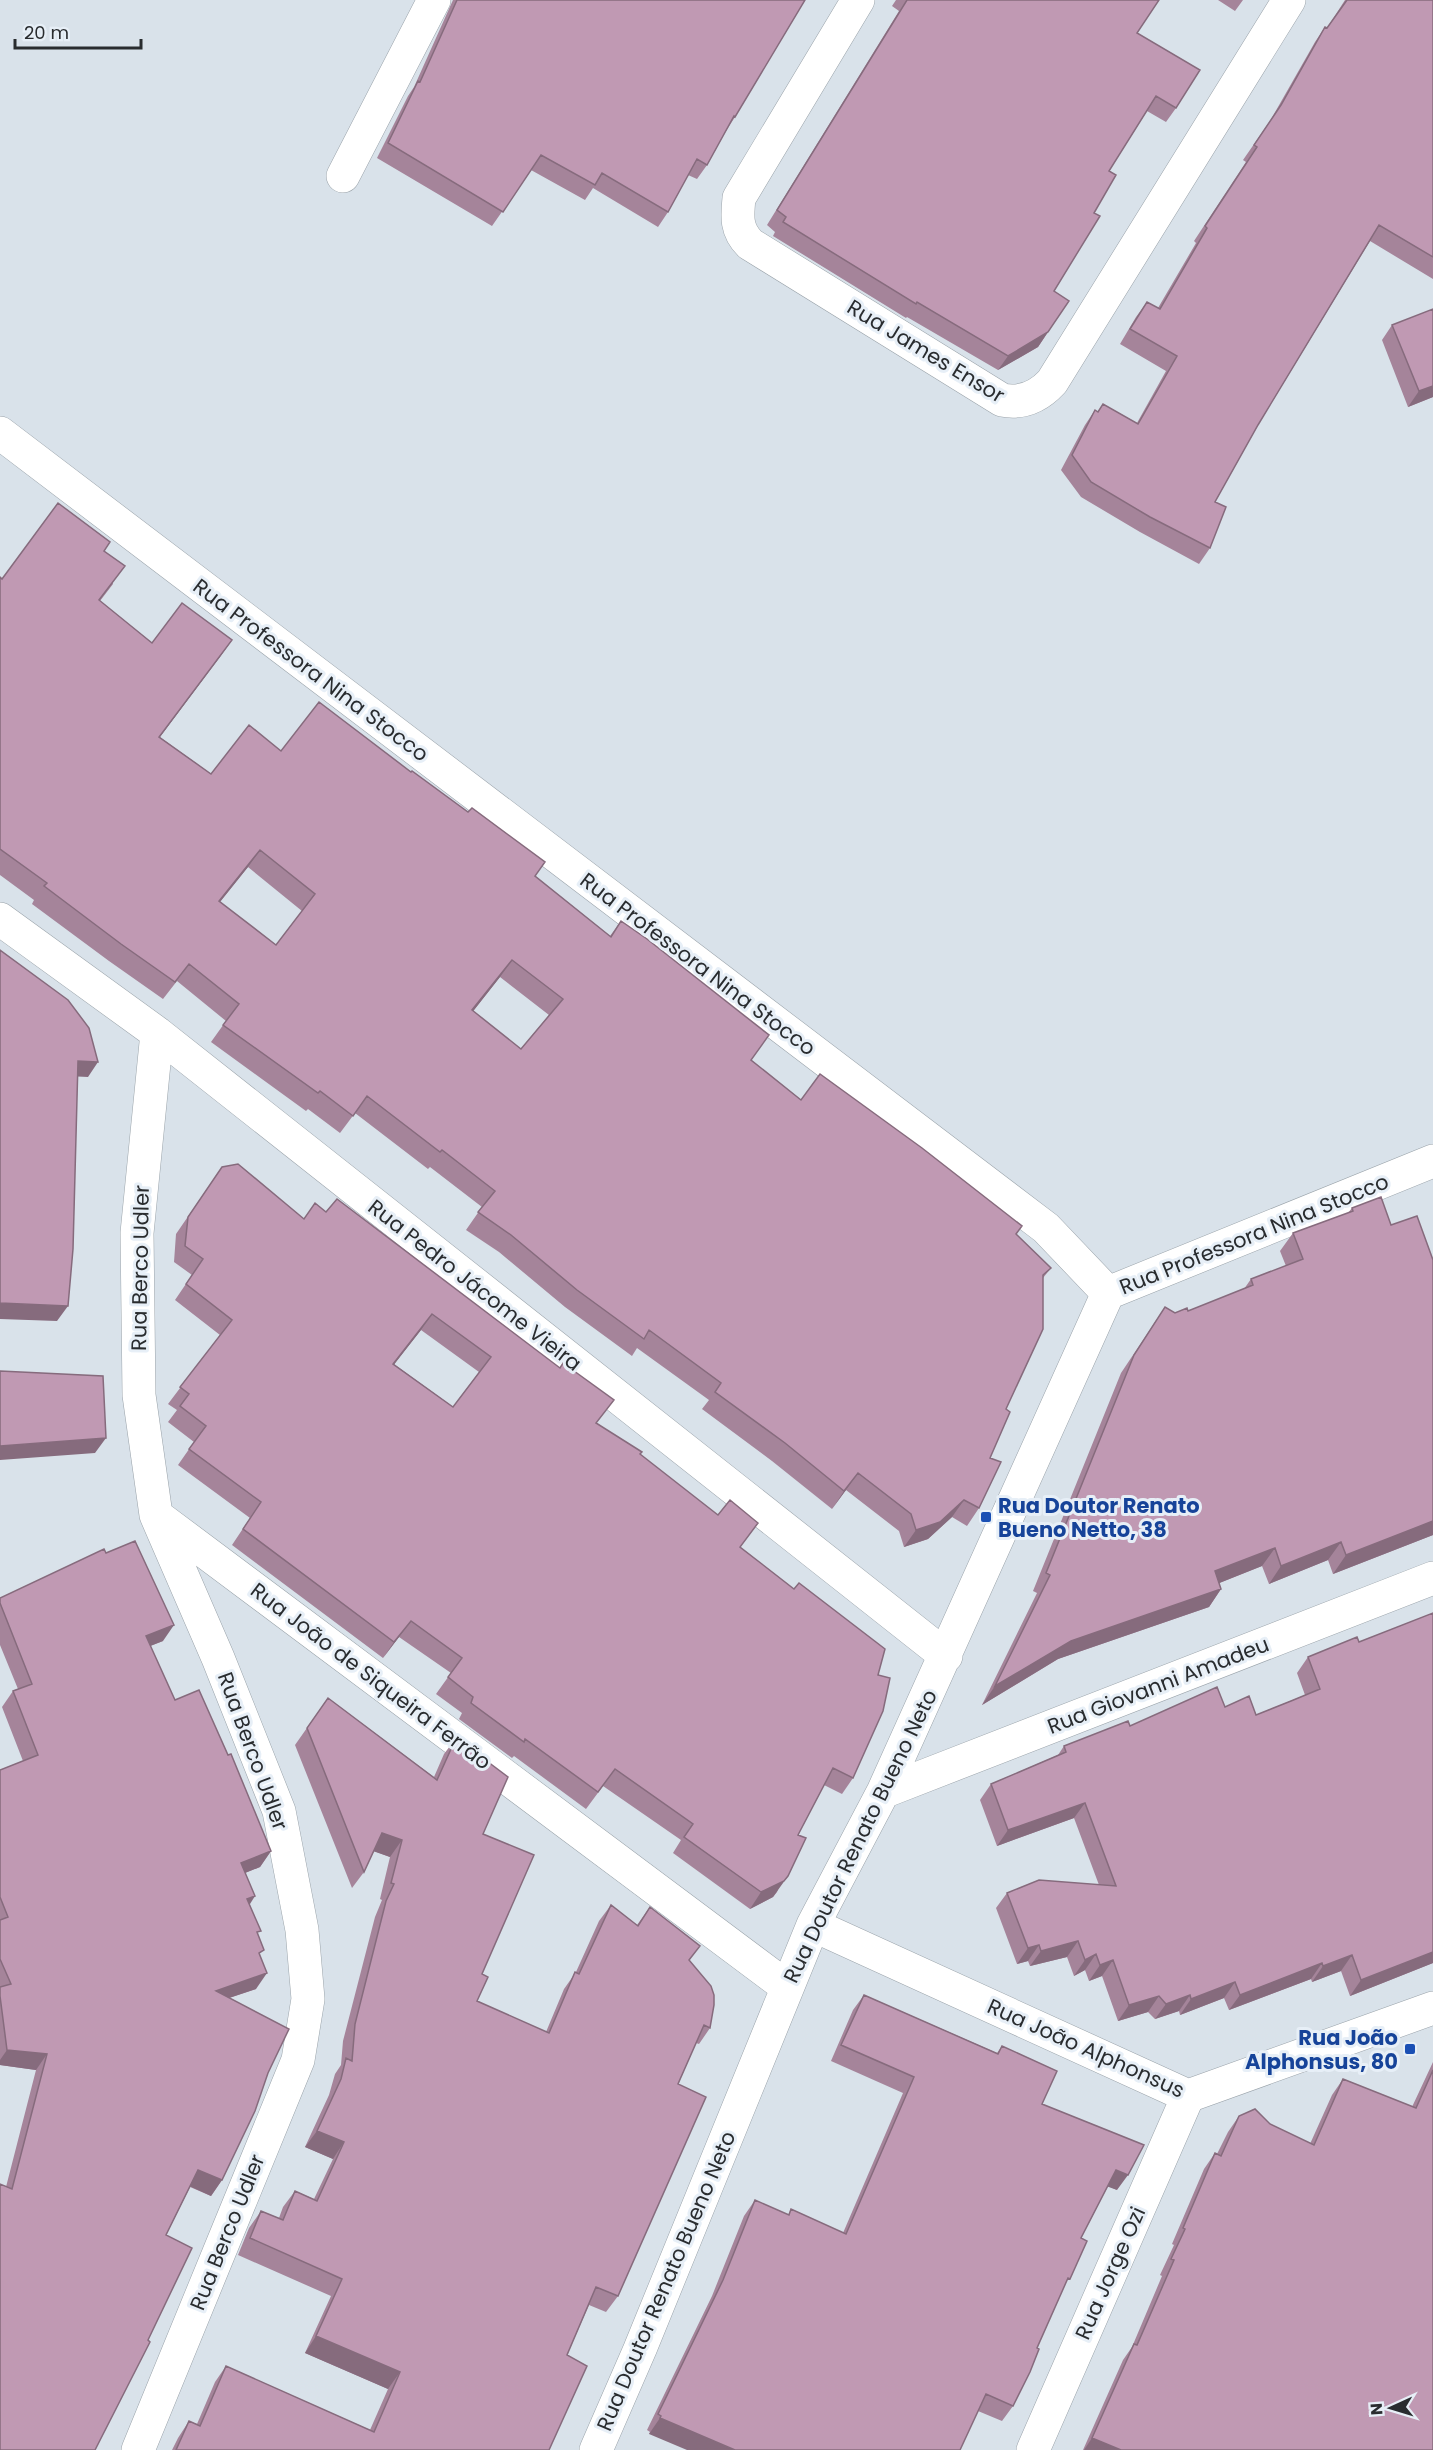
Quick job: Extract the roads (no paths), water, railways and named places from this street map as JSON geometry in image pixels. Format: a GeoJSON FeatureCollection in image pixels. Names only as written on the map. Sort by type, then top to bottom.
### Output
{"type":"FeatureCollection","features":[{"type":"Feature","properties":{"kind":"street"},"geometry":{"type":"LineString","coordinates":[[343,176],[434,0]]}},
{"type":"Feature","properties":{"kind":"street","name":"Rua James Ensor"},"geometry":{"type":"LineString","coordinates":[[858,0],[739,198],[737,220],[742,236],[750,244],[1002,400],[1016,402],[1037,396],[1052,382],[1289,0]]}},
{"type":"Feature","properties":{"kind":"street","name":"Rua Professora Nina Stocco"},"geometry":{"type":"LineString","coordinates":[[0,433],[1046,1228],[1108,1293],[1433,1161]]}},
{"type":"Feature","properties":{"kind":"street","name":"Rua Pedro Jácome Vieira"},"geometry":{"type":"LineString","coordinates":[[0,919],[157,1033],[946,1656]]}},
{"type":"Feature","properties":{"kind":"street","name":"Rua Berco Udler"},"geometry":{"type":"LineString","coordinates":[[138,2450],[298,2060],[308,1999],[303,1930],[279,1811],[218,1658],[156,1515],[138,1395],[137,1233],[157,1033]]}},
{"type":"Feature","properties":{"kind":"street","name":"Rua Doutor Renato Bueno Neto"},"geometry":{"type":"LineString","coordinates":[[596,2450],[640,2349],[813,1925],[883,1792],[1108,1293]]}},
{"type":"Feature","properties":{"kind":"street","name":"Rua João de Siqueira Ferrão"},"geometry":{"type":"LineString","coordinates":[[156,1515],[787,1987]]}},
{"type":"Feature","properties":{"kind":"street","name":"Rua Giovanni Amadeu"},"geometry":{"type":"LineString","coordinates":[[883,1792],[1433,1578]]}},
{"type":"Feature","properties":{"kind":"street","name":"Rua João Alphonsus"},"geometry":{"type":"LineString","coordinates":[[813,1925],[1188,2096],[1433,2008]]}},
{"type":"Feature","properties":{"kind":"street","name":"Rua Jorge Ozi"},"geometry":{"type":"LineString","coordinates":[[1034,2450],[1188,2096]]}},
{"type":"Feature","properties":{"kind":"place","name":"Rua Doutor Renato Bueno Netto, 38"},"geometry":{"type":"Point","coordinates":[986,1517]}},
{"type":"Feature","properties":{"kind":"place","name":"Rua João Alphonsus, 80"},"geometry":{"type":"Point","coordinates":[1410,2049]}}]}
